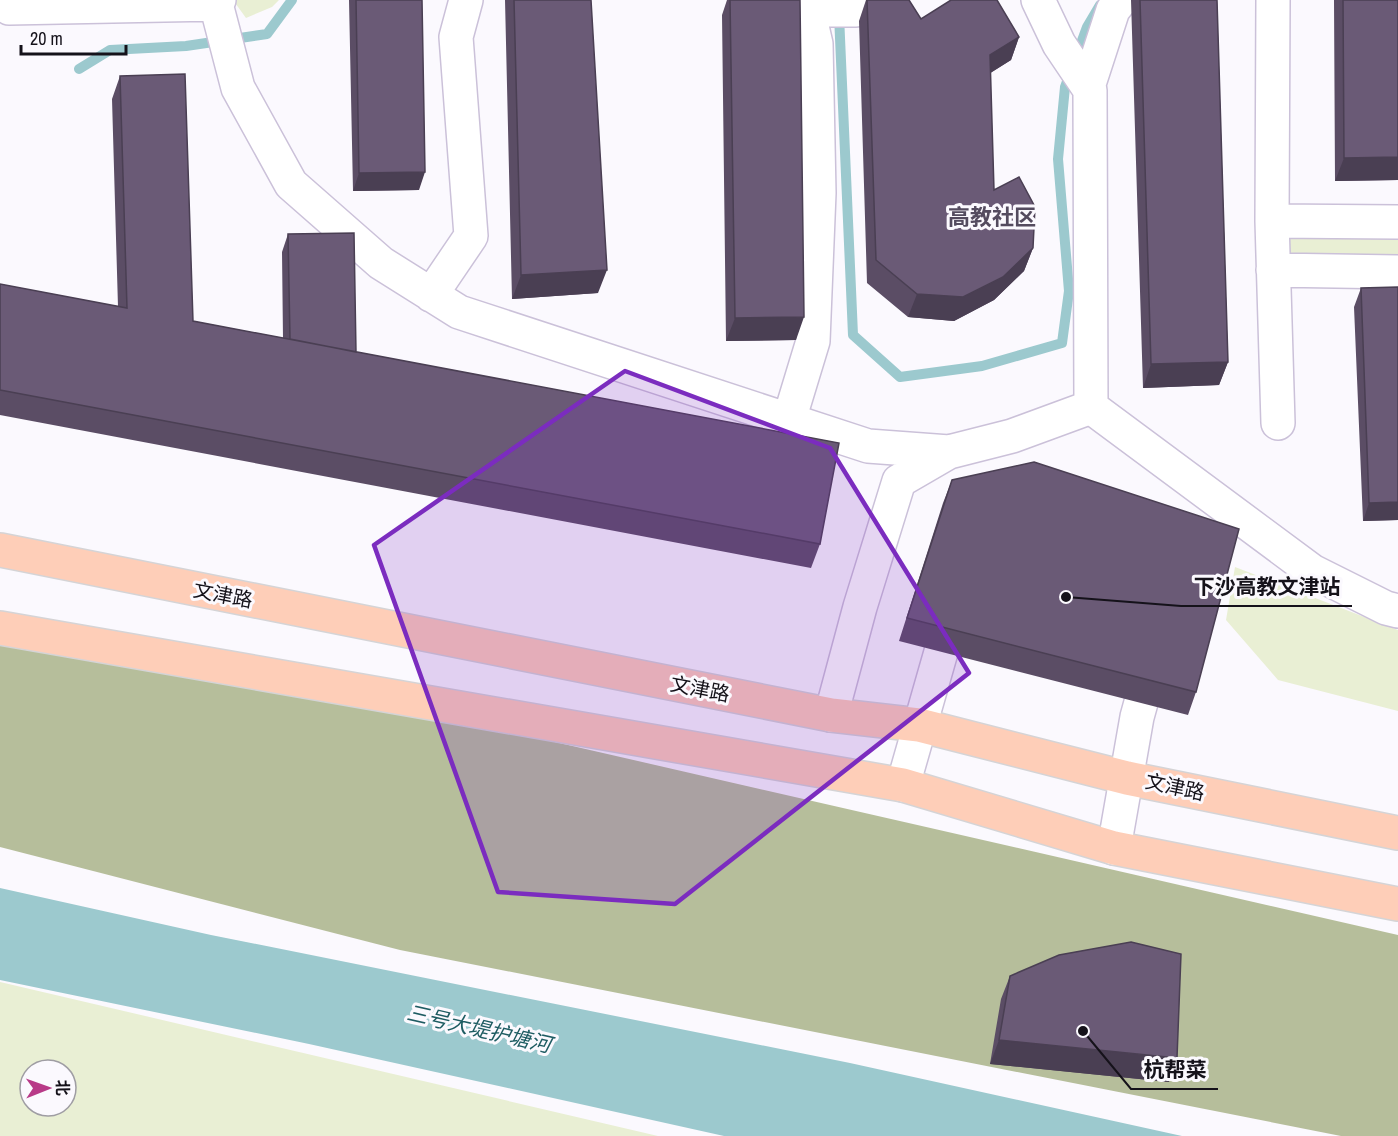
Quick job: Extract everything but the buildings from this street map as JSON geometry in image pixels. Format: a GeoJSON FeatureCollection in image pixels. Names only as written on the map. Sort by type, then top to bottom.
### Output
{"type":"FeatureCollection","features":[{"type":"Feature","properties":{"kind":"main road","name":"文津路"},"geometry":{"type":"LineString","coordinates":[[0,550],[831,715],[919,725],[1126,778],[1398,833]]}},
{"type":"Feature","properties":{"kind":"main road"},"geometry":{"type":"LineString","coordinates":[[0,628],[903,786],[1114,848],[1398,904]]}},
{"type":"Feature","properties":{"kind":"street"},"geometry":{"type":"LineString","coordinates":[[9,0],[9,8],[217,5],[238,87],[291,183],[381,263],[459,312],[868,446],[949,452]]}},
{"type":"Feature","properties":{"kind":"street"},"geometry":{"type":"LineString","coordinates":[[431,295],[471,236],[456,37],[466,0]]}},
{"type":"Feature","properties":{"kind":"street"},"geometry":{"type":"LineString","coordinates":[[789,420],[813,341],[819,193],[816,44],[810,7],[853,10],[889,0]]}},
{"type":"Feature","properties":{"kind":"street"},"geometry":{"type":"LineString","coordinates":[[1038,0],[1059,44],[1090,90],[1090,407]]}},
{"type":"Feature","properties":{"kind":"street"},"geometry":{"type":"LineString","coordinates":[[1088,87],[1113,10],[1121,0]]}},
{"type":"Feature","properties":{"kind":"street"},"geometry":{"type":"LineString","coordinates":[[1273,0],[1272,221],[1278,423]]}},
{"type":"Feature","properties":{"kind":"street"},"geometry":{"type":"LineString","coordinates":[[1272,221],[1398,222]]}},
{"type":"Feature","properties":{"kind":"street"},"geometry":{"type":"LineString","coordinates":[[1273,270],[1398,272]]}},
{"type":"Feature","properties":{"kind":"street"},"geometry":{"type":"LineString","coordinates":[[831,715],[860,607],[899,481],[949,452],[1012,436],[1090,407]]}},
{"type":"Feature","properties":{"kind":"street"},"geometry":{"type":"LineString","coordinates":[[1090,407],[1312,571],[1386,608],[1398,611]]}},
{"type":"Feature","properties":{"kind":"street"},"geometry":{"type":"LineString","coordinates":[[903,786],[919,725],[967,599]]}},
{"type":"Feature","properties":{"kind":"street"},"geometry":{"type":"LineString","coordinates":[[1114,848],[1137,717],[1157,644],[1122,647]]}},
{"type":"Feature","properties":{"kind":"highlighted area"},"geometry":{"type":"Polygon","coordinates":[[[625,371],[830,448],[969,673],[675,904],[498,892],[374,545],[625,371]]]}},
{"type":"Feature","properties":{"kind":"green space"},"geometry":{"type":"Polygon","coordinates":[[[233,0],[279,0],[272,7],[246,18],[233,0]]]}},
{"type":"Feature","properties":{"kind":"green space"},"geometry":{"type":"Polygon","coordinates":[[[1287,232],[1398,235],[1398,263],[1286,261],[1287,232]]]}},
{"type":"Feature","properties":{"kind":"green space"},"geometry":{"type":"Polygon","coordinates":[[[1235,567],[1398,630],[1398,711],[1278,680],[1226,620],[1235,567]]]}},
{"type":"Feature","properties":{"kind":"green space"},"geometry":{"type":"Polygon","coordinates":[[[0,615],[1398,935],[1398,1136],[1341,1136],[400,950],[0,847],[0,615]]]}},
{"type":"Feature","properties":{"kind":"green space"},"geometry":{"type":"Polygon","coordinates":[[[0,982],[658,1136],[0,1136],[0,982]]]}},
{"type":"Feature","properties":{"kind":"water","name":"三号大堤护塘河"},"geometry":{"type":"Polygon","coordinates":[[[0,888],[211,935],[850,1063],[1182,1136],[724,1136],[309,1044],[0,980],[0,888]]]}},
{"type":"Feature","properties":{"kind":"waterway"},"geometry":{"type":"LineString","coordinates":[[79,69],[110,50],[186,46],[267,34],[292,0]]}},
{"type":"Feature","properties":{"kind":"waterway"},"geometry":{"type":"LineString","coordinates":[[839,15],[853,335],[900,377],[982,366],[1062,343],[1069,291],[1058,159],[1065,87],[1087,27],[1100,5]]}},
{"type":"Feature","properties":{"kind":"place","name":"下沙高教文津站"},"geometry":{"type":"Point","coordinates":[1066,597]}},
{"type":"Feature","properties":{"kind":"place","name":"杭帮菜"},"geometry":{"type":"Point","coordinates":[1083,1031]}},
{"type":"Feature","properties":{"kind":"district","name":"高教社区"},"geometry":{"type":"Point","coordinates":[992,217]}}]}
